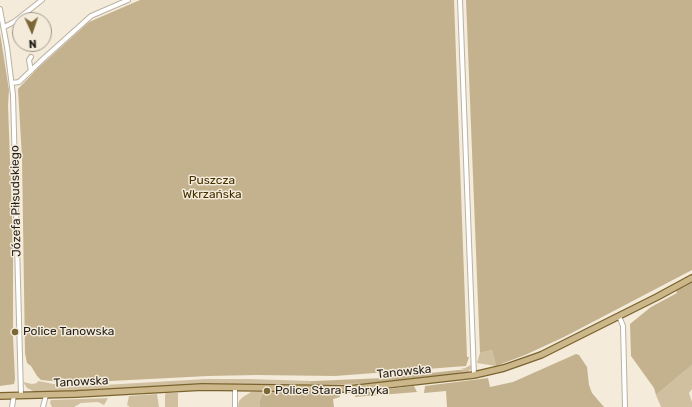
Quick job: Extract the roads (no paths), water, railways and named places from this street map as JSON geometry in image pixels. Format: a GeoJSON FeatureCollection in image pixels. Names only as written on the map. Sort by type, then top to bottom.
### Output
{"type":"FeatureCollection","features":[{"type":"Feature","properties":{"kind":"main road","name":"Tanowska"},"geometry":{"type":"LineString","coordinates":[[0,396],[178,388],[350,388],[474,375],[504,368],[535,358],[692,278]]}},
{"type":"Feature","properties":{"kind":"street"},"geometry":{"type":"LineString","coordinates":[[4,27],[14,22],[42,0]]}},
{"type":"Feature","properties":{"kind":"street"},"geometry":{"type":"LineString","coordinates":[[12,83],[19,82],[91,16],[128,0]]}},
{"type":"Feature","properties":{"kind":"street"},"geometry":{"type":"LineString","coordinates":[[460,0],[474,375]]}},
{"type":"Feature","properties":{"kind":"street","name":"Józefa Piłsudskiego"},"geometry":{"type":"LineString","coordinates":[[0,9],[12,83],[21,395]]}},
{"type":"Feature","properties":{"kind":"street"},"geometry":{"type":"LineString","coordinates":[[31,57],[29,60],[31,71]]}},
{"type":"Feature","properties":{"kind":"street"},"geometry":{"type":"LineString","coordinates":[[619,316],[623,324],[626,407]]}},
{"type":"Feature","properties":{"kind":"street"},"geometry":{"type":"LineString","coordinates":[[235,387],[235,407]]}},
{"type":"Feature","properties":{"kind":"street"},"geometry":{"type":"LineString","coordinates":[[12,407],[14,395]]}},
{"type":"Feature","properties":{"kind":"street"},"geometry":{"type":"LineString","coordinates":[[43,407],[46,395]]}},
{"type":"Feature","properties":{"kind":"place","name":"Police Tanowska"},"geometry":{"type":"Point","coordinates":[15,332]}},
{"type":"Feature","properties":{"kind":"place","name":"Police Stara Fabryka"},"geometry":{"type":"Point","coordinates":[267,391]}},
{"type":"Feature","properties":{"kind":"park label","name":"Puszcza Wkrzańska"},"geometry":{"type":"Point","coordinates":[212,188]}}]}
